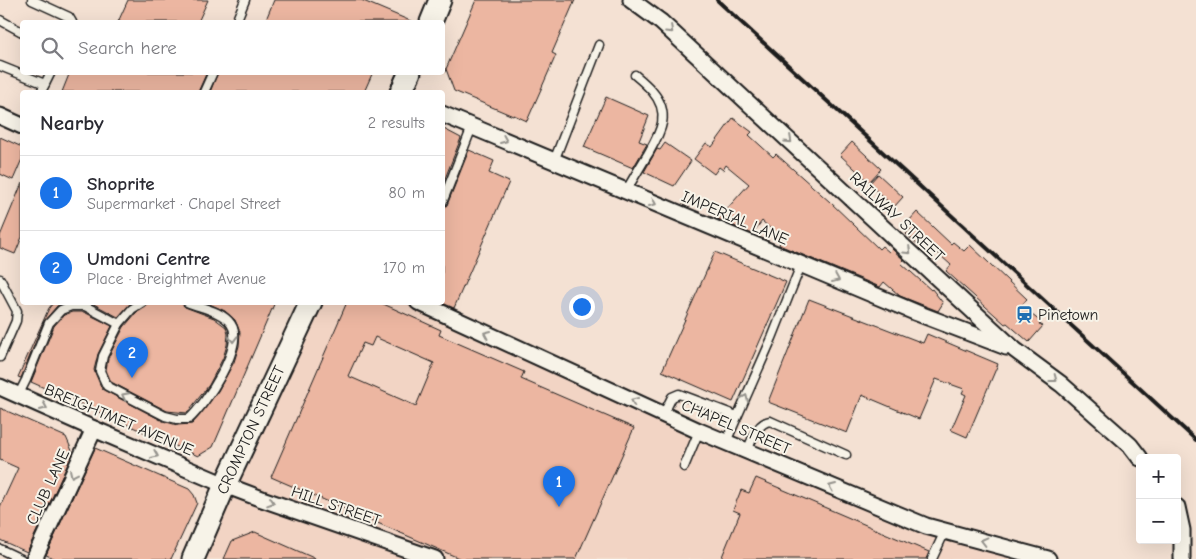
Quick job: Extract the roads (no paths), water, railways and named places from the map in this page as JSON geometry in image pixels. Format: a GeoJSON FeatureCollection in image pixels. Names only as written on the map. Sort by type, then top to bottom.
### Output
{"type":"FeatureCollection","features":[{"type":"Feature","properties":{"kind":"street"},"geometry":{"type":"LineString","coordinates":[[432,20],[440,0]]}},
{"type":"Feature","properties":{"kind":"street","name":"RAILWAY STREET"},"geometry":{"type":"LineString","coordinates":[[631,0],[661,22],[1015,350],[1061,384],[1137,454]]}},
{"type":"Feature","properties":{"kind":"street"},"geometry":{"type":"LineString","coordinates":[[402,90],[409,75]]}},
{"type":"Feature","properties":{"kind":"street","name":"IMPERIAL LANE"},"geometry":{"type":"LineString","coordinates":[[445,115],[917,313],[1015,350]]}},
{"type":"Feature","properties":{"kind":"street"},"geometry":{"type":"LineString","coordinates":[[0,116],[20,125]]}},
{"type":"Feature","properties":{"kind":"street","name":"CROMPTON STREET"},"geometry":{"type":"LineString","coordinates":[[193,559],[225,485],[310,305]]}},
{"type":"Feature","properties":{"kind":"street","name":"CHAPEL STREET"},"geometry":{"type":"LineString","coordinates":[[425,305],[699,431],[926,526],[1048,559]]}},
{"type":"Feature","properties":{"kind":"street","name":"BREIGHTMET AVENUE"},"geometry":{"type":"LineString","coordinates":[[0,387],[225,485]]}},
{"type":"Feature","properties":{"kind":"street","name":"CLUB LANE"},"geometry":{"type":"LineString","coordinates":[[34,559],[94,429]]}},
{"type":"Feature","properties":{"kind":"street","name":"HILL STREET"},"geometry":{"type":"LineString","coordinates":[[225,485],[435,559]]}},
{"type":"Feature","properties":{"kind":"street"},"geometry":{"type":"LineString","coordinates":[[1181,525],[1182,559]]}},
{"type":"Feature","properties":{"kind":"lane"},"geometry":{"type":"LineString","coordinates":[[32,0],[69,17],[71,20]]}},
{"type":"Feature","properties":{"kind":"lane"},"geometry":{"type":"LineString","coordinates":[[237,20],[245,0]]}},
{"type":"Feature","properties":{"kind":"lane"},"geometry":{"type":"LineString","coordinates":[[0,20],[20,31]]}},
{"type":"Feature","properties":{"kind":"lane"},"geometry":{"type":"LineString","coordinates":[[554,161],[599,44]]}},
{"type":"Feature","properties":{"kind":"lane"},"geometry":{"type":"LineString","coordinates":[[0,66],[20,74]]}},
{"type":"Feature","properties":{"kind":"lane"},"geometry":{"type":"LineString","coordinates":[[22,75],[45,84]]}},
{"type":"Feature","properties":{"kind":"lane"},"geometry":{"type":"LineString","coordinates":[[42,90],[50,75]]}},
{"type":"Feature","properties":{"kind":"lane"},"geometry":{"type":"LineString","coordinates":[[205,90],[212,75]]}},
{"type":"Feature","properties":{"kind":"lane"},"geometry":{"type":"LineString","coordinates":[[626,191],[658,139],[663,114],[653,92],[635,75]]}},
{"type":"Feature","properties":{"kind":"lane"},"geometry":{"type":"LineString","coordinates":[[445,194],[472,127]]}},
{"type":"Feature","properties":{"kind":"lane"},"geometry":{"type":"LineString","coordinates":[[726,442],[772,338],[801,264]]}},
{"type":"Feature","properties":{"kind":"lane"},"geometry":{"type":"LineString","coordinates":[[0,279],[17,311],[16,321],[0,357]]}},
{"type":"Feature","properties":{"kind":"lane"},"geometry":{"type":"LineString","coordinates":[[138,305],[132,309],[119,324],[103,356],[100,371],[107,386],[165,416],[176,419],[189,419],[206,401],[235,345],[233,325],[222,315],[195,305]]}},
{"type":"Feature","properties":{"kind":"lane"},"geometry":{"type":"LineString","coordinates":[[18,396],[49,323],[61,310],[71,306],[86,306],[119,324]]}},
{"type":"Feature","properties":{"kind":"lane"},"geometry":{"type":"LineString","coordinates":[[663,415],[672,397],[679,394],[737,416]]}},
{"type":"Feature","properties":{"kind":"lane"},"geometry":{"type":"LineString","coordinates":[[747,451],[760,426],[770,421],[846,455]]}},
{"type":"Feature","properties":{"kind":"lane"},"geometry":{"type":"LineString","coordinates":[[684,467],[699,431]]}},
{"type":"Feature","properties":{"kind":"lane"},"geometry":{"type":"LineString","coordinates":[[932,559],[945,531]]}},
{"type":"Feature","properties":{"kind":"lane"},"geometry":{"type":"LineString","coordinates":[[0,549],[21,559]]}},
{"type":"Feature","properties":{"kind":"railway"},"geometry":{"type":"LineString","coordinates":[[717,0],[1196,440]]}},
{"type":"Feature","properties":{"kind":"place","name":"Pinetown"},"geometry":{"type":"Point","coordinates":[1024,315]}},
{"type":"Feature","properties":{"kind":"place","name":"Umdoni Centre"},"geometry":{"type":"Point","coordinates":[132,378]}},
{"type":"Feature","properties":{"kind":"place","name":"Shoprite"},"geometry":{"type":"Point","coordinates":[559,507]}}]}
